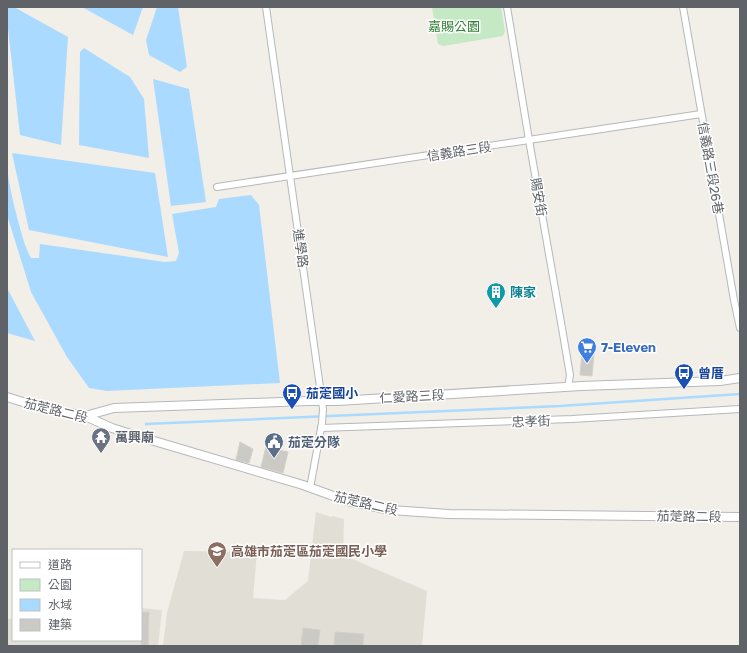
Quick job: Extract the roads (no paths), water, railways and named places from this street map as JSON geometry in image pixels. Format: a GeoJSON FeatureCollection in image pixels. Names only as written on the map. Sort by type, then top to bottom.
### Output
{"type":"FeatureCollection","features":[{"type":"Feature","properties":{"kind":"street","name":"進學路"},"geometry":{"type":"LineString","coordinates":[[266,7],[323,409],[322,425],[310,488]]}},
{"type":"Feature","properties":{"kind":"street","name":"賜安街"},"geometry":{"type":"LineString","coordinates":[[506,7],[570,375],[568,388]]}},
{"type":"Feature","properties":{"kind":"street","name":"信義路三段26巷"},"geometry":{"type":"LineString","coordinates":[[683,7],[740,328]]}},
{"type":"Feature","properties":{"kind":"street","name":"信義路三段"},"geometry":{"type":"LineString","coordinates":[[217,187],[701,114]]}},
{"type":"Feature","properties":{"kind":"street","name":"仁愛路三段"},"geometry":{"type":"LineString","coordinates":[[85,416],[114,408],[362,399],[568,388],[581,386],[720,381],[740,378]]}},
{"type":"Feature","properties":{"kind":"street","name":"茄萣路二段"},"geometry":{"type":"LineString","coordinates":[[7,397],[42,408],[85,416],[112,428],[310,488],[347,501],[390,510],[449,514],[740,517]]}},
{"type":"Feature","properties":{"kind":"street","name":"忠孝街"},"geometry":{"type":"LineString","coordinates":[[322,425],[572,419],[740,409]]}},
{"type":"Feature","properties":{"kind":"water"},"geometry":{"type":"Polygon","coordinates":[[[7,7],[14,7],[68,37],[61,145],[20,135],[7,20],[7,7]]]}},
{"type":"Feature","properties":{"kind":"water"},"geometry":{"type":"Polygon","coordinates":[[[82,7],[143,7],[133,35],[82,7]]]}},
{"type":"Feature","properties":{"kind":"water"},"geometry":{"type":"Polygon","coordinates":[[[157,7],[178,7],[187,67],[180,72],[149,55],[146,40],[157,7]]]}},
{"type":"Feature","properties":{"kind":"water"},"geometry":{"type":"Polygon","coordinates":[[[84,48],[130,77],[144,99],[149,158],[79,145],[80,52],[84,48]]]}},
{"type":"Feature","properties":{"kind":"water"},"geometry":{"type":"Polygon","coordinates":[[[153,79],[189,89],[206,202],[171,206],[153,79]]]}},
{"type":"Feature","properties":{"kind":"water"},"geometry":{"type":"Polygon","coordinates":[[[12,153],[155,173],[168,257],[29,230],[12,153]]]}},
{"type":"Feature","properties":{"kind":"water"},"geometry":{"type":"Polygon","coordinates":[[[7,168],[17,217],[31,258],[39,258],[40,244],[165,262],[176,261],[179,253],[172,214],[216,207],[219,199],[251,195],[259,205],[280,383],[107,391],[89,388],[67,357],[31,292],[7,215],[7,168]]]}},
{"type":"Feature","properties":{"kind":"water"},"geometry":{"type":"Polygon","coordinates":[[[7,288],[35,341],[7,333],[7,288]]]}},
{"type":"Feature","properties":{"kind":"waterway"},"geometry":{"type":"LineString","coordinates":[[146,424],[560,406],[740,394]]}},
{"type":"Feature","properties":{"kind":"place","name":"陳家"},"geometry":{"type":"Point","coordinates":[496,309]}},
{"type":"Feature","properties":{"kind":"place","name":"7-Eleven"},"geometry":{"type":"Point","coordinates":[587,364]}},
{"type":"Feature","properties":{"kind":"place","name":"曾厝"},"geometry":{"type":"Point","coordinates":[684,390]}},
{"type":"Feature","properties":{"kind":"place","name":"茄萣國小"},"geometry":{"type":"Point","coordinates":[292,410]}},
{"type":"Feature","properties":{"kind":"place","name":"萬興廟"},"geometry":{"type":"Point","coordinates":[101,454]}},
{"type":"Feature","properties":{"kind":"place","name":"茄萣分隊"},"geometry":{"type":"Point","coordinates":[274,459]}},
{"type":"Feature","properties":{"kind":"place","name":"高雄市茄萣區茄萣國民小學"},"geometry":{"type":"Point","coordinates":[217,568]}},
{"type":"Feature","properties":{"kind":"park label","name":"嘉賜公園"},"geometry":{"type":"Point","coordinates":[454,26]}}]}
